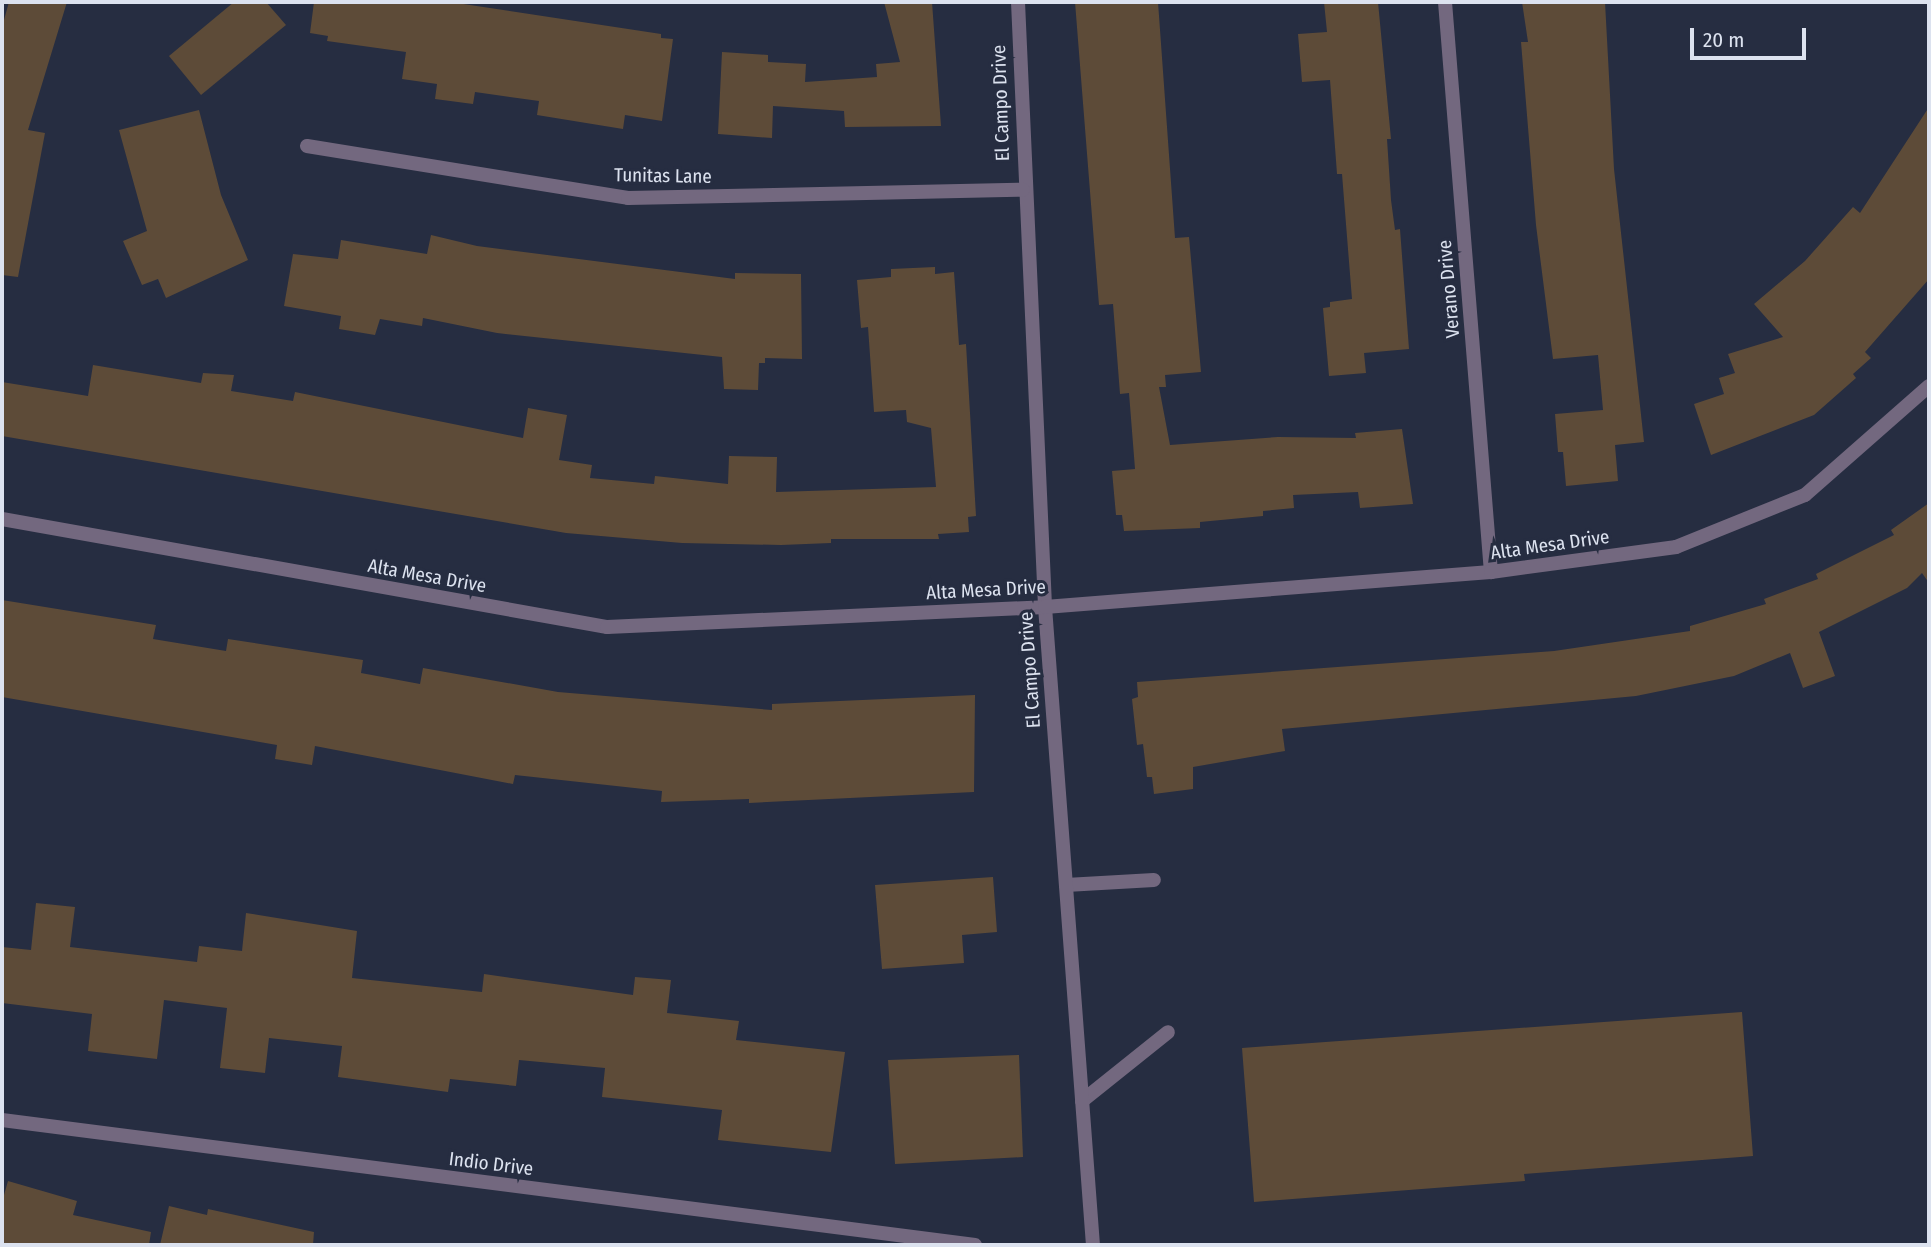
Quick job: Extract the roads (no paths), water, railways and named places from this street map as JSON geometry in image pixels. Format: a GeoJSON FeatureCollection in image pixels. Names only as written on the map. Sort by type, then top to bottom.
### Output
{"type":"FeatureCollection","features":[{"type":"Feature","properties":{"kind":"street","name":"Verano Drive"},"geometry":{"type":"LineString","coordinates":[[1445,2],[1491,572]]}},
{"type":"Feature","properties":{"kind":"street","name":"El Campo Drive"},"geometry":{"type":"LineString","coordinates":[[1016,4],[1045,607],[1093,1245]]}},
{"type":"Feature","properties":{"kind":"street","name":"Tunitas Lane"},"geometry":{"type":"LineString","coordinates":[[307,146],[628,198],[1023,190]]}},
{"type":"Feature","properties":{"kind":"street","name":"Alta Mesa Drive"},"geometry":{"type":"LineString","coordinates":[[2,519],[607,627],[1045,607],[1491,572],[1676,547],[1805,495],[1929,386]]}},
{"type":"Feature","properties":{"kind":"street"},"geometry":{"type":"LineString","coordinates":[[1066,885],[1154,880]]}},
{"type":"Feature","properties":{"kind":"street"},"geometry":{"type":"LineString","coordinates":[[1082,1101],[1168,1032]]}},
{"type":"Feature","properties":{"kind":"street","name":"Indio Drive"},"geometry":{"type":"LineString","coordinates":[[2,1120],[975,1245]]}}]}
